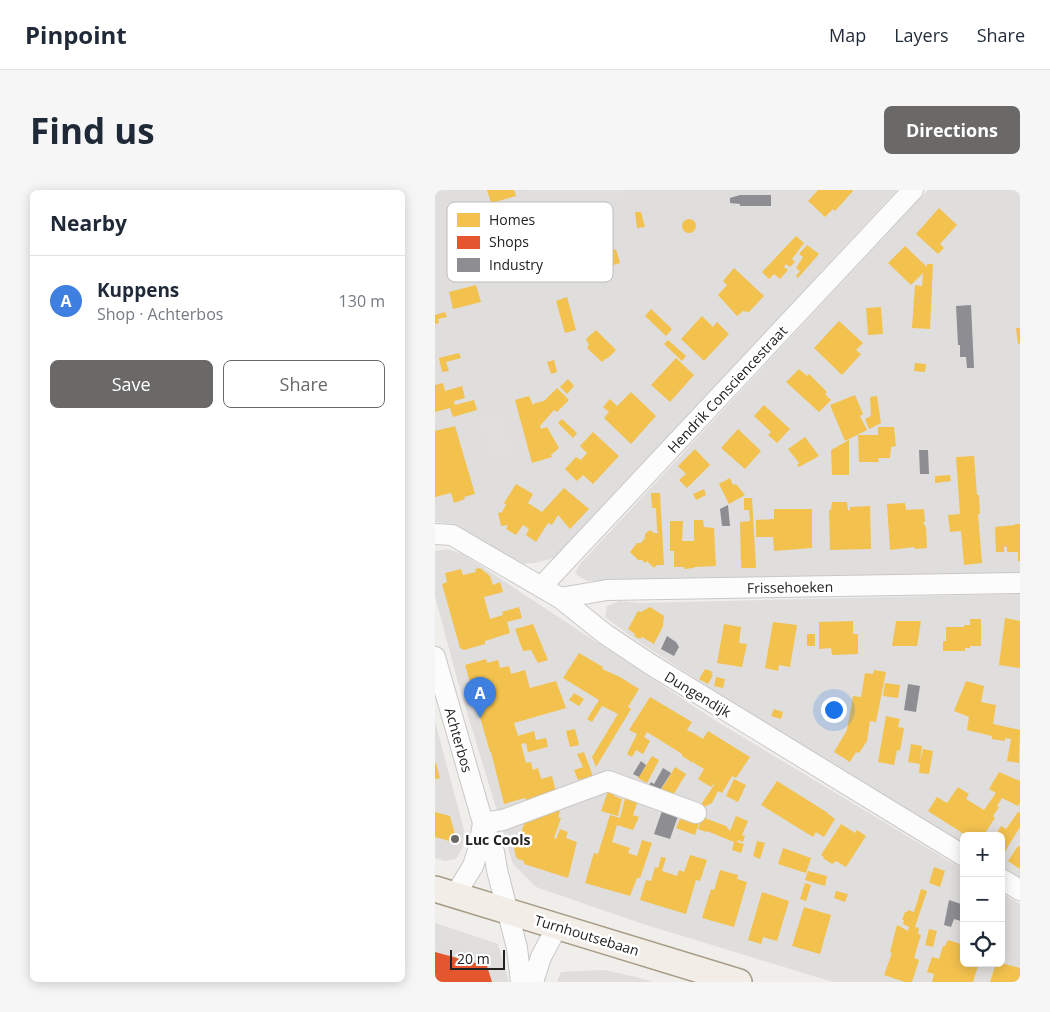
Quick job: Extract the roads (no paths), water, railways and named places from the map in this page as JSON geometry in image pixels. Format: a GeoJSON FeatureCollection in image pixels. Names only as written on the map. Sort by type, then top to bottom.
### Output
{"type":"FeatureCollection","features":[{"type":"Feature","properties":{"kind":"main road","name":"Turnhoutsebaan"},"geometry":{"type":"LineString","coordinates":[[445,892],[739,982]]}},
{"type":"Feature","properties":{"kind":"street","name":"Hendrik Consciencestraat"},"geometry":{"type":"LineString","coordinates":[[541,587],[913,190]]}},
{"type":"Feature","properties":{"kind":"street","name":"Dungendijk"},"geometry":{"type":"LineString","coordinates":[[435,534],[452,535],[560,598],[605,634],[650,664],[960,854]]}},
{"type":"Feature","properties":{"kind":"street","name":"Frissehoeken"},"geometry":{"type":"LineString","coordinates":[[560,598],[607,590],[1020,583]]}},
{"type":"Feature","properties":{"kind":"street","name":"Achterbos"},"geometry":{"type":"LineString","coordinates":[[435,658],[483,823],[494,852],[517,948],[521,982]]}},
{"type":"Feature","properties":{"kind":"street"},"geometry":{"type":"LineString","coordinates":[[483,823],[503,820],[608,781],[696,813]]}},
{"type":"Feature","properties":{"kind":"street","name":"Achterbos"},"geometry":{"type":"LineString","coordinates":[[445,892],[473,866],[479,847],[483,823]]}},
{"type":"Feature","properties":{"kind":"street"},"geometry":{"type":"LineString","coordinates":[[1005,881],[1020,890]]}},
{"type":"Feature","properties":{"kind":"street"},"geometry":{"type":"LineString","coordinates":[[533,982],[541,957],[557,927]]}},
{"type":"Feature","properties":{"kind":"place","name":"Kuppens"},"geometry":{"type":"Point","coordinates":[480,718]}},
{"type":"Feature","properties":{"kind":"place","name":"Luc Cools"},"geometry":{"type":"Point","coordinates":[455,839]}}]}
